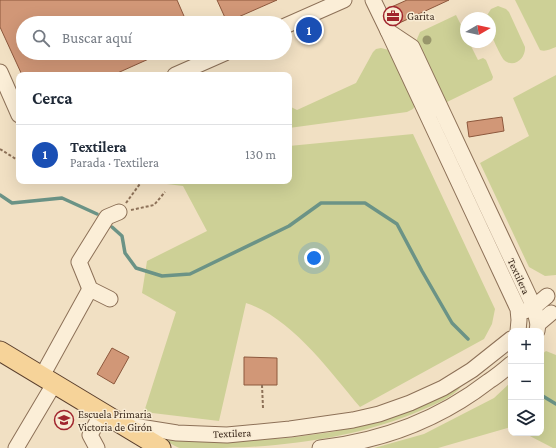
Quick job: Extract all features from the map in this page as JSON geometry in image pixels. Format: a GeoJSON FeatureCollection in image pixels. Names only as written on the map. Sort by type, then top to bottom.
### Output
{"type":"FeatureCollection","features":[{"type":"Feature","properties":{"kind":"main road"},"geometry":{"type":"LineString","coordinates":[[0,351],[161,448]]}},
{"type":"Feature","properties":{"kind":"street"},"geometry":{"type":"LineString","coordinates":[[292,23],[344,0]]}},
{"type":"Feature","properties":{"kind":"street"},"geometry":{"type":"LineString","coordinates":[[374,0],[388,31]]}},
{"type":"Feature","properties":{"kind":"street","name":"Textilera"},"geometry":{"type":"LineString","coordinates":[[388,31],[412,47],[534,307],[538,327]]}},
{"type":"Feature","properties":{"kind":"street","name":"Textilera"},"geometry":{"type":"LineString","coordinates":[[388,31],[518,309],[518,328]]}},
{"type":"Feature","properties":{"kind":"street"},"geometry":{"type":"LineString","coordinates":[[182,72],[209,60]]}},
{"type":"Feature","properties":{"kind":"street"},"geometry":{"type":"LineString","coordinates":[[0,72],[16,108]]}},
{"type":"Feature","properties":{"kind":"street"},"geometry":{"type":"LineString","coordinates":[[110,299],[90,289],[79,262],[107,217],[119,212]]}},
{"type":"Feature","properties":{"kind":"street"},"geometry":{"type":"LineString","coordinates":[[16,448],[90,289]]}},
{"type":"Feature","properties":{"kind":"street"},"geometry":{"type":"LineString","coordinates":[[518,309],[526,311],[534,307],[547,296]]}},
{"type":"Feature","properties":{"kind":"street"},"geometry":{"type":"LineString","coordinates":[[538,327],[551,313]]}},
{"type":"Feature","properties":{"kind":"street","name":"Textilera"},"geometry":{"type":"LineString","coordinates":[[122,424],[177,433],[227,435],[290,429],[366,417],[410,403],[443,388],[472,370],[508,341]]}},
{"type":"Feature","properties":{"kind":"street"},"geometry":{"type":"LineString","coordinates":[[320,448],[369,440],[405,428],[444,411],[477,390],[508,366]]}},
{"type":"Feature","properties":{"kind":"street"},"geometry":{"type":"LineString","coordinates":[[97,448],[90,434],[102,413]]}},
{"type":"Feature","properties":{"kind":"path"},"geometry":{"type":"LineString","coordinates":[[0,149],[16,160]]}},
{"type":"Feature","properties":{"kind":"path"},"geometry":{"type":"LineString","coordinates":[[119,212],[140,184]]}},
{"type":"Feature","properties":{"kind":"path"},"geometry":{"type":"LineString","coordinates":[[119,212],[154,206],[165,192]]}},
{"type":"Feature","properties":{"kind":"path"},"geometry":{"type":"LineString","coordinates":[[262,385],[263,408]]}},
{"type":"Feature","properties":{"kind":"green space"},"geometry":{"type":"Polygon","coordinates":[[[515,0],[556,0],[556,47],[542,51],[540,50],[515,0]]]}},
{"type":"Feature","properties":{"kind":"green space"},"geometry":{"type":"Polygon","coordinates":[[[498,6],[509,12],[525,47],[524,55],[515,63],[504,60],[496,46],[496,12],[489,12],[491,9],[498,6]]]}},
{"type":"Feature","properties":{"kind":"green space"},"geometry":{"type":"Polygon","coordinates":[[[456,15],[460,23],[460,48],[472,48],[478,60],[483,58],[486,60],[493,77],[492,80],[447,102],[443,101],[417,47],[417,39],[420,32],[456,15]]]}},
{"type":"Feature","properties":{"kind":"green space"},"geometry":{"type":"Polygon","coordinates":[[[381,48],[393,51],[417,102],[413,109],[407,112],[292,128],[292,108],[297,110],[356,83],[376,49],[381,48]]]}},
{"type":"Feature","properties":{"kind":"green space"},"geometry":{"type":"Polygon","coordinates":[[[556,75],[556,275],[545,276],[529,267],[480,163],[529,136],[513,98],[556,75]]]}},
{"type":"Feature","properties":{"kind":"green space"},"geometry":{"type":"Polygon","coordinates":[[[413,134],[495,309],[492,324],[484,339],[360,407],[323,362],[295,333],[263,311],[246,303],[219,421],[144,412],[176,312],[142,293],[147,261],[207,231],[183,186],[167,184],[292,184],[292,146],[413,134]]]}},
{"type":"Feature","properties":{"kind":"green space"},"geometry":{"type":"Polygon","coordinates":[[[546,351],[556,355],[556,448],[553,448],[530,436],[544,436],[544,353],[546,351]]]}},
{"type":"Feature","properties":{"kind":"green space"},"geometry":{"type":"Polygon","coordinates":[[[508,385],[508,428],[438,448],[374,448],[424,434],[494,398],[508,385]]]}},
{"type":"Feature","properties":{"kind":"green space"},"geometry":{"type":"Polygon","coordinates":[[[461,387],[443,400],[398,420],[372,428],[318,440],[236,448],[180,448],[164,439],[164,437],[232,441],[288,438],[332,432],[373,423],[415,409],[461,387]]]}},
{"type":"Feature","properties":{"kind":"building"},"geometry":{"type":"Polygon","coordinates":[[[0,0],[177,0],[184,16],[16,16],[16,60],[146,60],[120,72],[21,72],[0,27],[0,0]]]}},
{"type":"Feature","properties":{"kind":"building"},"geometry":{"type":"Polygon","coordinates":[[[217,0],[277,0],[241,16],[224,16],[217,0]]]}},
{"type":"Feature","properties":{"kind":"building"},"geometry":{"type":"Polygon","coordinates":[[[407,0],[449,0],[395,25],[387,9],[407,0]]]}},
{"type":"Feature","properties":{"kind":"building"},"geometry":{"type":"Polygon","coordinates":[[[502,117],[504,131],[469,137],[467,122],[502,117]]]}},
{"type":"Feature","properties":{"kind":"building"},"geometry":{"type":"Polygon","coordinates":[[[112,348],[129,357],[114,384],[97,374],[112,348]]]}},
{"type":"Feature","properties":{"kind":"building"},"geometry":{"type":"Polygon","coordinates":[[[244,357],[277,358],[277,385],[244,385],[244,357]]]}},
{"type":"Feature","properties":{"kind":"waterway"},"geometry":{"type":"LineString","coordinates":[[0,195],[12,203],[62,198],[97,214]]}},
{"type":"Feature","properties":{"kind":"waterway"},"geometry":{"type":"LineString","coordinates":[[112,227],[122,236],[125,253],[136,268],[162,276],[190,274],[289,226],[321,203],[365,203],[397,224],[452,323],[468,339]]}},
{"type":"Feature","properties":{"kind":"waterway"},"geometry":{"type":"LineString","coordinates":[[544,397],[556,404]]}},
{"type":"Feature","properties":{"kind":"place","name":"Garita"},"geometry":{"type":"Point","coordinates":[393,16]}},
{"type":"Feature","properties":{"kind":"place","name":"Textilera"},"geometry":{"type":"Point","coordinates":[309,30]}},
{"type":"Feature","properties":{"kind":"place","name":"Escuela Primaria Victoria de Girón"},"geometry":{"type":"Point","coordinates":[64,420]}}]}
